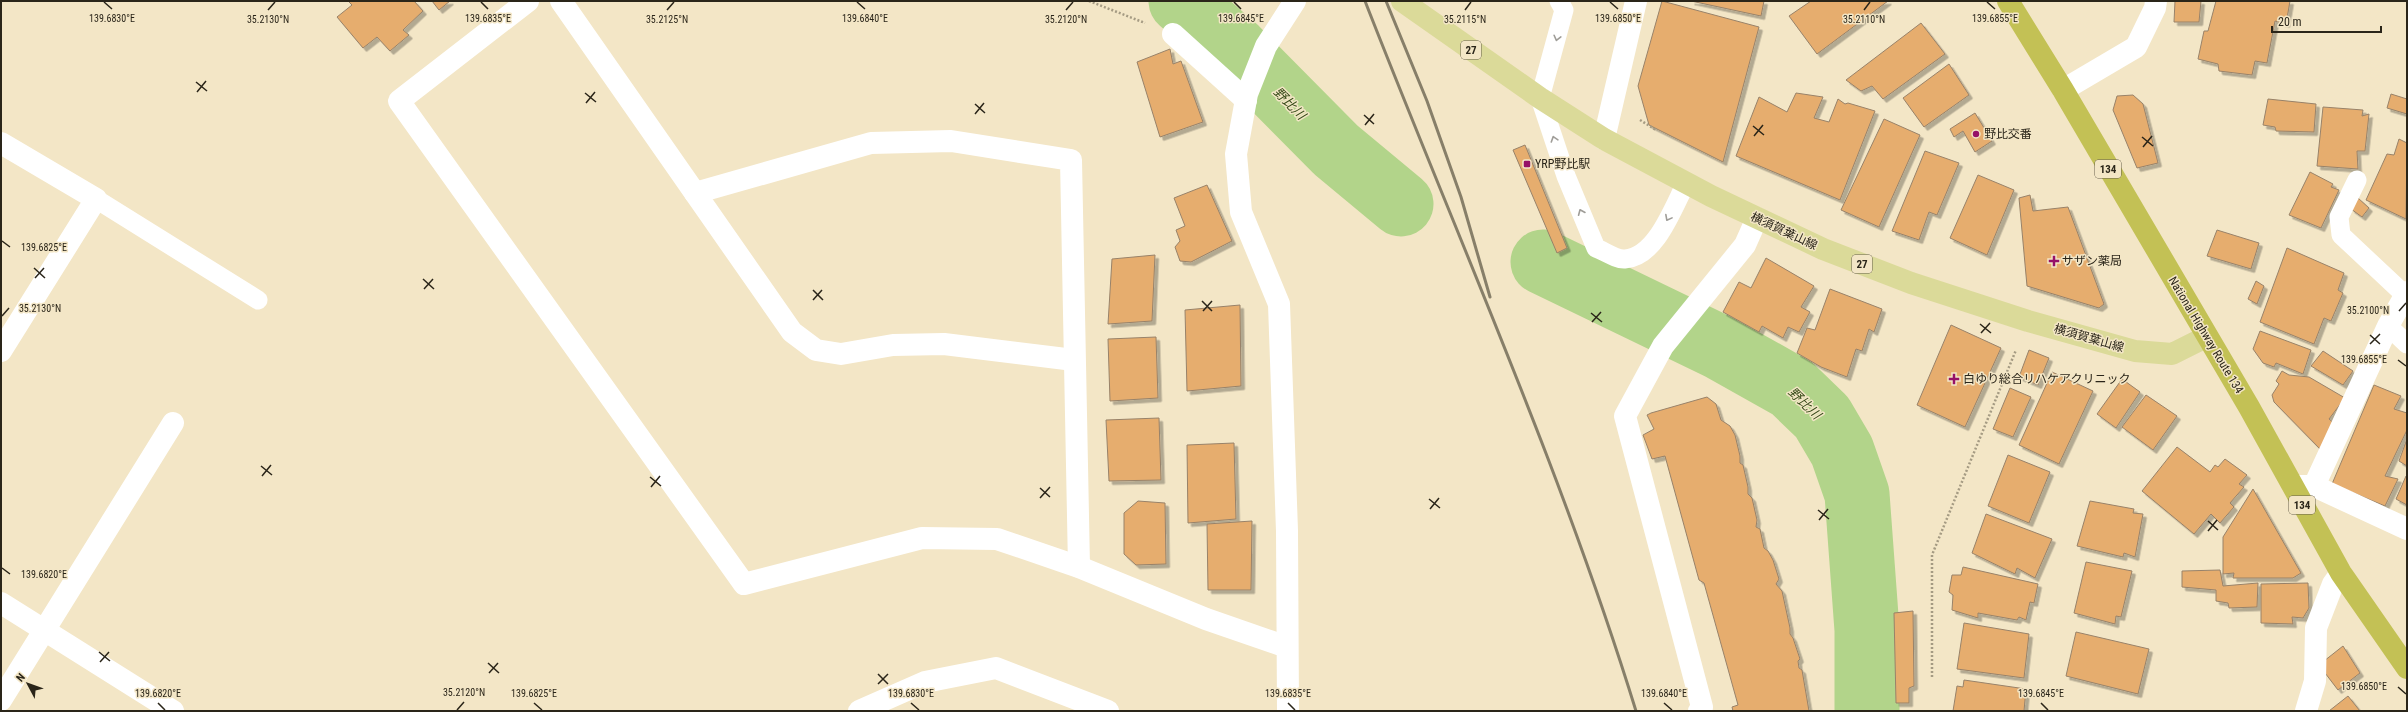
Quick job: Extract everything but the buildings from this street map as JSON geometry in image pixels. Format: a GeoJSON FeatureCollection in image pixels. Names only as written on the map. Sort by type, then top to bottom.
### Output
{"type":"FeatureCollection","features":[{"type":"Feature","properties":{"kind":"highway","name":"National Highway Route 134"},"geometry":{"type":"LineString","coordinates":[[2008,1],[2063,90],[2206,338],[2249,407],[2291,486],[2341,573],[2407,668]]}},
{"type":"Feature","properties":{"kind":"main road","name":"横須賀葉山線"},"geometry":{"type":"LineString","coordinates":[[1402,1],[1540,98],[1604,139],[1686,183],[1823,249],[1911,283],[2028,321],[2135,351],[2172,354],[2206,338]]}},
{"type":"Feature","properties":{"kind":"street"},"geometry":{"type":"LineString","coordinates":[[528,1],[399,100],[744,584],[922,538],[997,538],[1078,567],[1206,619],[1287,647]]}},
{"type":"Feature","properties":{"kind":"street"},"geometry":{"type":"LineString","coordinates":[[561,1],[792,332],[816,350],[841,354],[893,344],[944,344],[1074,360]]}},
{"type":"Feature","properties":{"kind":"street"},"geometry":{"type":"LineString","coordinates":[[1288,711],[1287,532],[1279,304],[1241,212],[1236,154],[1247,97],[1266,46],[1295,1]]}},
{"type":"Feature","properties":{"kind":"street"},"geometry":{"type":"LineString","coordinates":[[1604,139],[1636,1]]}},
{"type":"Feature","properties":{"kind":"street"},"geometry":{"type":"LineString","coordinates":[[2063,90],[2136,47],[2155,8],[2156,1]]}},
{"type":"Feature","properties":{"kind":"street"},"geometry":{"type":"LineString","coordinates":[[1172,34],[1247,97]]}},
{"type":"Feature","properties":{"kind":"street"},"geometry":{"type":"LineString","coordinates":[[696,193],[763,172],[871,143],[951,141],[1071,160],[1078,567]]}},
{"type":"Feature","properties":{"kind":"street"},"geometry":{"type":"LineString","coordinates":[[1,143],[96,199],[1,351]]}},
{"type":"Feature","properties":{"kind":"street"},"geometry":{"type":"LineString","coordinates":[[1699,711],[1702,707],[1625,416],[1663,346],[1745,245],[1757,218]]}},
{"type":"Feature","properties":{"kind":"street"},"geometry":{"type":"LineString","coordinates":[[2314,486],[2388,326],[2406,294]]}},
{"type":"Feature","properties":{"kind":"street"},"geometry":{"type":"LineString","coordinates":[[1,700],[173,424]]}},
{"type":"Feature","properties":{"kind":"street"},"geometry":{"type":"LineString","coordinates":[[2291,486],[2314,486],[2407,529]]}},
{"type":"Feature","properties":{"kind":"street"},"geometry":{"type":"LineString","coordinates":[[2306,711],[2316,681],[2316,628],[2333,584],[2341,573]]}},
{"type":"Feature","properties":{"kind":"street"},"geometry":{"type":"LineString","coordinates":[[1,603],[173,711]]}},
{"type":"Feature","properties":{"kind":"street"},"geometry":{"type":"LineString","coordinates":[[859,711],[925,682],[996,668],[1108,711]]}},
{"type":"Feature","properties":{"kind":"lane"},"geometry":{"type":"LineString","coordinates":[[1559,1],[1564,10],[1540,98],[1566,176],[1596,248],[1623,259],[1636,256],[1650,248],[1686,183]]}},
{"type":"Feature","properties":{"kind":"lane"},"geometry":{"type":"LineString","coordinates":[[2356,180],[2339,217],[2340,235],[2406,294]]}},
{"type":"Feature","properties":{"kind":"lane"},"geometry":{"type":"LineString","coordinates":[[96,199],[258,300]]}},
{"type":"Feature","properties":{"kind":"lane"},"geometry":{"type":"LineString","coordinates":[[2388,326],[2407,344]]}},
{"type":"Feature","properties":{"kind":"path"},"geometry":{"type":"LineString","coordinates":[[1089,1],[1172,34]]}},
{"type":"Feature","properties":{"kind":"path"},"geometry":{"type":"LineString","coordinates":[[1639,119],[1659,132]]}},
{"type":"Feature","properties":{"kind":"path"},"geometry":{"type":"LineString","coordinates":[[1932,677],[1932,555],[2028,321]]}},
{"type":"Feature","properties":{"kind":"waterway","name":"野比川"},"geometry":{"type":"LineString","coordinates":[[1181,1],[1236,49],[1336,150],[1401,204]]}},
{"type":"Feature","properties":{"kind":"waterway","name":"野比川"},"geometry":{"type":"LineString","coordinates":[[1543,262],[1719,347],[1792,388],[1822,417],[1842,451],[1857,494],[1867,630],[1867,711]]}},
{"type":"Feature","properties":{"kind":"railway"},"geometry":{"type":"LineString","coordinates":[[1365,1],[1542,442],[1607,620],[1636,711]]}},
{"type":"Feature","properties":{"kind":"railway"},"geometry":{"type":"LineString","coordinates":[[1386,1],[1427,101],[1461,197],[1490,297]]}},
{"type":"Feature","properties":{"kind":"place","name":"野比交番"},"geometry":{"type":"Point","coordinates":[1976,134]}},
{"type":"Feature","properties":{"kind":"place","name":"YRP野比駅"},"geometry":{"type":"Point","coordinates":[1527,164]}},
{"type":"Feature","properties":{"kind":"place","name":"サザン薬局"},"geometry":{"type":"Point","coordinates":[2054,261]}},
{"type":"Feature","properties":{"kind":"place","name":"白ゆり総合リハケアクリニック"},"geometry":{"type":"Point","coordinates":[1954,379]}}]}
